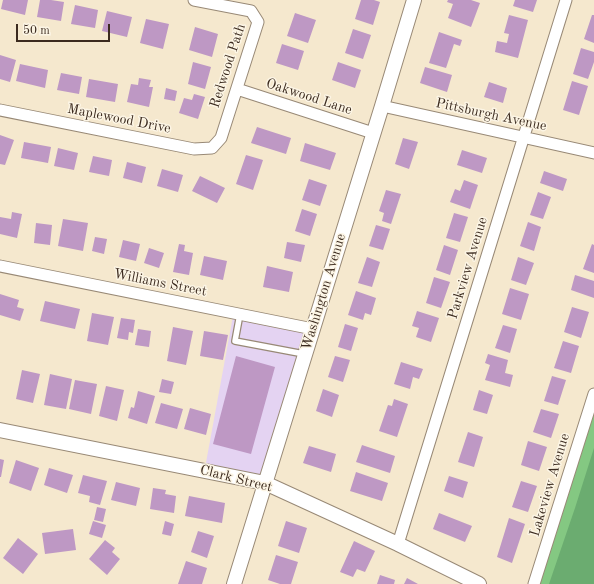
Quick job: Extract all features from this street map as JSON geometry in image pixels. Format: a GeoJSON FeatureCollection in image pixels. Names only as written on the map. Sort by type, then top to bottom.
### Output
{"type":"FeatureCollection","features":[{"type":"Feature","properties":{"kind":"street","name":"Redwood Path"},"geometry":{"type":"LineString","coordinates":[[194,0],[251,12],[258,22],[223,131]]}},
{"type":"Feature","properties":{"kind":"street","name":"Washington Avenue"},"geometry":{"type":"LineString","coordinates":[[234,584],[414,0]]}},
{"type":"Feature","properties":{"kind":"street","name":"Parkview Avenue"},"geometry":{"type":"LineString","coordinates":[[398,544],[566,0]]}},
{"type":"Feature","properties":{"kind":"street","name":"Oakwood Lane"},"geometry":{"type":"LineString","coordinates":[[237,89],[373,133]]}},
{"type":"Feature","properties":{"kind":"street","name":"Pittsburgh Avenue"},"geometry":{"type":"LineString","coordinates":[[382,106],[594,153]]}},
{"type":"Feature","properties":{"kind":"street","name":"Maplewood Drive"},"geometry":{"type":"LineString","coordinates":[[0,110],[194,149],[212,148],[221,138],[223,131]]}},
{"type":"Feature","properties":{"kind":"street","name":"Williams Street"},"geometry":{"type":"LineString","coordinates":[[0,266],[313,329]]}},
{"type":"Feature","properties":{"kind":"street","name":"Lakeview Avenue"},"geometry":{"type":"LineString","coordinates":[[534,584],[594,394]]}},
{"type":"Feature","properties":{"kind":"street","name":"Clark Street"},"geometry":{"type":"LineString","coordinates":[[0,430],[265,482],[398,544],[479,584]]}},
{"type":"Feature","properties":{"kind":"lane"},"geometry":{"type":"LineString","coordinates":[[240,314],[235,341],[304,354]]}},
{"type":"Feature","properties":{"kind":"shaded area"},"geometry":{"type":"Polygon","coordinates":[[[233,316],[310,331],[263,479],[205,468],[233,316]]]}},
{"type":"Feature","properties":{"kind":"green space"},"geometry":{"type":"Polygon","coordinates":[[[594,406],[594,584],[537,584],[594,406]]]}},
{"type":"Feature","properties":{"kind":"green space"},"geometry":{"type":"Polygon","coordinates":[[[594,448],[594,584],[549,584],[575,508],[594,448]]]}},
{"type":"Feature","properties":{"kind":"building"},"geometry":{"type":"Polygon","coordinates":[[[3,0],[28,0],[25,15],[1,9],[3,0]]]}},
{"type":"Feature","properties":{"kind":"building"},"geometry":{"type":"Polygon","coordinates":[[[40,0],[64,2],[61,21],[37,17],[40,0]]]}},
{"type":"Feature","properties":{"kind":"building"},"geometry":{"type":"Polygon","coordinates":[[[361,0],[374,0],[380,2],[373,25],[355,19],[361,0]]]}},
{"type":"Feature","properties":{"kind":"building"},"geometry":{"type":"Polygon","coordinates":[[[448,0],[471,0],[480,3],[471,27],[448,18],[453,4],[447,2],[448,0]]]}},
{"type":"Feature","properties":{"kind":"building"},"geometry":{"type":"Polygon","coordinates":[[[515,0],[537,0],[533,12],[513,6],[515,0]]]}},
{"type":"Feature","properties":{"kind":"building"},"geometry":{"type":"Polygon","coordinates":[[[75,5],[98,10],[95,28],[71,24],[75,5]]]}},
{"type":"Feature","properties":{"kind":"building"},"geometry":{"type":"Polygon","coordinates":[[[107,11],[132,17],[127,37],[102,31],[107,11]]]}},
{"type":"Feature","properties":{"kind":"building"},"geometry":{"type":"Polygon","coordinates":[[[295,13],[316,20],[308,43],[287,36],[295,13]]]}},
{"type":"Feature","properties":{"kind":"building"},"geometry":{"type":"Polygon","coordinates":[[[509,15],[528,20],[518,58],[495,52],[497,41],[507,43],[509,34],[504,33],[509,15]]]}},
{"type":"Feature","properties":{"kind":"building"},"geometry":{"type":"Polygon","coordinates":[[[592,15],[594,15],[594,43],[584,39],[592,15]]]}},
{"type":"Feature","properties":{"kind":"building"},"geometry":{"type":"Polygon","coordinates":[[[146,19],[169,24],[163,49],[140,43],[146,19]]]}},
{"type":"Feature","properties":{"kind":"building"},"geometry":{"type":"Polygon","coordinates":[[[195,27],[218,34],[212,57],[189,50],[195,27]]]}},
{"type":"Feature","properties":{"kind":"building"},"geometry":{"type":"Polygon","coordinates":[[[353,29],[371,35],[363,59],[345,53],[353,29]]]}},
{"type":"Feature","properties":{"kind":"building"},"geometry":{"type":"Polygon","coordinates":[[[439,32],[462,40],[460,46],[454,44],[446,68],[429,63],[439,32]]]}},
{"type":"Feature","properties":{"kind":"building"},"geometry":{"type":"Polygon","coordinates":[[[282,44],[304,51],[298,70],[276,63],[282,44]]]}},
{"type":"Feature","properties":{"kind":"building"},"geometry":{"type":"Polygon","coordinates":[[[581,48],[594,52],[594,62],[588,79],[573,74],[581,48]]]}},
{"type":"Feature","properties":{"kind":"building"},"geometry":{"type":"Polygon","coordinates":[[[0,55],[16,60],[10,82],[0,79],[0,55]]]}},
{"type":"Feature","properties":{"kind":"building"},"geometry":{"type":"Polygon","coordinates":[[[193,62],[211,67],[205,89],[188,84],[193,62]]]}},
{"type":"Feature","properties":{"kind":"building"},"geometry":{"type":"Polygon","coordinates":[[[338,62],[361,70],[355,88],[332,80],[338,62]]]}},
{"type":"Feature","properties":{"kind":"building"},"geometry":{"type":"Polygon","coordinates":[[[20,64],[48,70],[45,88],[16,81],[20,64]]]}},
{"type":"Feature","properties":{"kind":"building"},"geometry":{"type":"Polygon","coordinates":[[[425,67],[452,75],[447,92],[420,83],[425,67]]]}},
{"type":"Feature","properties":{"kind":"building"},"geometry":{"type":"Polygon","coordinates":[[[61,73],[82,77],[79,94],[57,90],[61,73]]]}},
{"type":"Feature","properties":{"kind":"building"},"geometry":{"type":"Polygon","coordinates":[[[139,78],[151,80],[149,87],[153,87],[149,107],[127,102],[131,84],[138,85],[139,78]]]}},
{"type":"Feature","properties":{"kind":"building"},"geometry":{"type":"Polygon","coordinates":[[[89,79],[118,84],[115,102],[86,97],[89,79]]]}},
{"type":"Feature","properties":{"kind":"building"},"geometry":{"type":"Polygon","coordinates":[[[572,81],[588,86],[579,115],[563,110],[572,81]]]}},
{"type":"Feature","properties":{"kind":"building"},"geometry":{"type":"Polygon","coordinates":[[[489,82],[507,88],[503,103],[484,97],[489,82]]]}},
{"type":"Feature","properties":{"kind":"building"},"geometry":{"type":"Polygon","coordinates":[[[166,88],[177,91],[175,101],[164,99],[166,88]]]}},
{"type":"Feature","properties":{"kind":"building"},"geometry":{"type":"Polygon","coordinates":[[[194,94],[205,97],[198,119],[179,113],[184,98],[192,100],[194,94]]]}},
{"type":"Feature","properties":{"kind":"building"},"geometry":{"type":"Polygon","coordinates":[[[257,127],[291,138],[286,154],[251,143],[257,127]]]}},
{"type":"Feature","properties":{"kind":"building"},"geometry":{"type":"Polygon","coordinates":[[[0,135],[14,140],[5,165],[0,164],[0,135]]]}},
{"type":"Feature","properties":{"kind":"building"},"geometry":{"type":"Polygon","coordinates":[[[403,138],[418,142],[409,169],[395,164],[403,138]]]}},
{"type":"Feature","properties":{"kind":"building"},"geometry":{"type":"Polygon","coordinates":[[[24,142],[51,147],[48,163],[21,158],[24,142]]]}},
{"type":"Feature","properties":{"kind":"building"},"geometry":{"type":"Polygon","coordinates":[[[305,143],[336,153],[330,170],[300,161],[305,143]]]}},
{"type":"Feature","properties":{"kind":"building"},"geometry":{"type":"Polygon","coordinates":[[[58,148],[78,153],[74,170],[54,166],[58,148]]]}},
{"type":"Feature","properties":{"kind":"building"},"geometry":{"type":"Polygon","coordinates":[[[462,150],[487,158],[482,173],[457,165],[462,150]]]}},
{"type":"Feature","properties":{"kind":"building"},"geometry":{"type":"Polygon","coordinates":[[[246,155],[263,160],[253,190],[236,184],[246,155]]]}},
{"type":"Feature","properties":{"kind":"building"},"geometry":{"type":"Polygon","coordinates":[[[93,156],[112,160],[109,176],[89,172],[93,156]]]}},
{"type":"Feature","properties":{"kind":"building"},"geometry":{"type":"Polygon","coordinates":[[[127,162],[146,167],[142,183],[123,178],[127,162]]]}},
{"type":"Feature","properties":{"kind":"building"},"geometry":{"type":"Polygon","coordinates":[[[162,169],[183,175],[178,192],[157,186],[162,169]]]}},
{"type":"Feature","properties":{"kind":"building"},"geometry":{"type":"Polygon","coordinates":[[[544,171],[567,179],[563,191],[540,183],[544,171]]]}},
{"type":"Feature","properties":{"kind":"building"},"geometry":{"type":"Polygon","coordinates":[[[200,176],[225,188],[217,203],[192,191],[200,176]]]}},
{"type":"Feature","properties":{"kind":"building"},"geometry":{"type":"Polygon","coordinates":[[[309,179],[327,185],[320,206],[302,200],[309,179]]]}},
{"type":"Feature","properties":{"kind":"building"},"geometry":{"type":"Polygon","coordinates":[[[464,180],[478,185],[470,209],[450,202],[455,189],[460,191],[464,180]]]}},
{"type":"Feature","properties":{"kind":"building"},"geometry":{"type":"Polygon","coordinates":[[[386,190],[401,194],[391,224],[382,221],[384,213],[379,211],[386,190]]]}},
{"type":"Feature","properties":{"kind":"building"},"geometry":{"type":"Polygon","coordinates":[[[538,192],[551,197],[543,219],[530,215],[538,192]]]}},
{"type":"Feature","properties":{"kind":"building"},"geometry":{"type":"Polygon","coordinates":[[[302,209],[317,214],[310,236],[295,231],[302,209]]]}},
{"type":"Feature","properties":{"kind":"building"},"geometry":{"type":"Polygon","coordinates":[[[12,212],[22,214],[17,238],[0,234],[0,217],[11,219],[12,212]]]}},
{"type":"Feature","properties":{"kind":"building"},"geometry":{"type":"Polygon","coordinates":[[[454,213],[468,217],[460,242],[446,238],[454,213]]]}},
{"type":"Feature","properties":{"kind":"building"},"geometry":{"type":"Polygon","coordinates":[[[63,219],[88,223],[83,251],[58,246],[63,219]]]}},
{"type":"Feature","properties":{"kind":"building"},"geometry":{"type":"Polygon","coordinates":[[[528,222],[541,227],[534,251],[520,246],[528,222]]]}},
{"type":"Feature","properties":{"kind":"building"},"geometry":{"type":"Polygon","coordinates":[[[36,223],[52,225],[50,245],[34,243],[36,223]]]}},
{"type":"Feature","properties":{"kind":"building"},"geometry":{"type":"Polygon","coordinates":[[[376,225],[390,229],[383,250],[369,246],[376,225]]]}},
{"type":"Feature","properties":{"kind":"building"},"geometry":{"type":"Polygon","coordinates":[[[95,237],[107,239],[104,254],[92,251],[95,237]]]}},
{"type":"Feature","properties":{"kind":"building"},"geometry":{"type":"Polygon","coordinates":[[[123,240],[140,244],[136,261],[119,257],[123,240]]]}},
{"type":"Feature","properties":{"kind":"building"},"geometry":{"type":"Polygon","coordinates":[[[287,242],[305,245],[301,262],[284,258],[287,242]]]}},
{"type":"Feature","properties":{"kind":"building"},"geometry":{"type":"Polygon","coordinates":[[[179,244],[185,245],[184,251],[193,253],[189,275],[173,272],[179,244]]]}},
{"type":"Feature","properties":{"kind":"building"},"geometry":{"type":"Polygon","coordinates":[[[592,244],[594,245],[594,273],[583,269],[592,244]]]}},
{"type":"Feature","properties":{"kind":"building"},"geometry":{"type":"Polygon","coordinates":[[[444,245],[458,250],[450,275],[436,270],[444,245]]]}},
{"type":"Feature","properties":{"kind":"building"},"geometry":{"type":"Polygon","coordinates":[[[149,248],[164,253],[159,268],[144,263],[149,248]]]}},
{"type":"Feature","properties":{"kind":"building"},"geometry":{"type":"Polygon","coordinates":[[[204,256],[227,261],[223,280],[200,275],[204,256]]]}},
{"type":"Feature","properties":{"kind":"building"},"geometry":{"type":"Polygon","coordinates":[[[367,257],[380,262],[372,287],[358,283],[367,257]]]}},
{"type":"Feature","properties":{"kind":"building"},"geometry":{"type":"Polygon","coordinates":[[[518,257],[534,263],[526,285],[511,280],[518,257]]]}},
{"type":"Feature","properties":{"kind":"building"},"geometry":{"type":"Polygon","coordinates":[[[267,266],[293,272],[289,292],[263,287],[267,266]]]}},
{"type":"Feature","properties":{"kind":"building"},"geometry":{"type":"Polygon","coordinates":[[[575,275],[594,281],[594,298],[571,290],[575,275]]]}},
{"type":"Feature","properties":{"kind":"building"},"geometry":{"type":"Polygon","coordinates":[[[434,277],[450,282],[441,308],[426,303],[434,277]]]}},
{"type":"Feature","properties":{"kind":"building"},"geometry":{"type":"Polygon","coordinates":[[[510,288],[529,294],[521,320],[502,314],[510,288]]]}},
{"type":"Feature","properties":{"kind":"building"},"geometry":{"type":"Polygon","coordinates":[[[356,291],[376,298],[371,315],[365,313],[363,320],[348,315],[356,291]]]}},
{"type":"Feature","properties":{"kind":"building"},"geometry":{"type":"Polygon","coordinates":[[[0,294],[19,300],[17,307],[24,309],[20,321],[0,315],[0,294]]]}},
{"type":"Feature","properties":{"kind":"building"},"geometry":{"type":"Polygon","coordinates":[[[45,301],[80,309],[75,329],[40,321],[45,301]]]}},
{"type":"Feature","properties":{"kind":"building"},"geometry":{"type":"Polygon","coordinates":[[[572,307],[589,312],[581,338],[564,332],[572,307]]]}},
{"type":"Feature","properties":{"kind":"building"},"geometry":{"type":"Polygon","coordinates":[[[417,311],[439,318],[431,342],[416,337],[419,328],[412,326],[417,311]]]}},
{"type":"Feature","properties":{"kind":"building"},"geometry":{"type":"Polygon","coordinates":[[[92,313],[114,317],[108,345],[87,341],[92,313]]]}},
{"type":"Feature","properties":{"kind":"building"},"geometry":{"type":"Polygon","coordinates":[[[121,318],[135,320],[133,333],[129,332],[128,340],[117,338],[121,318]]]}},
{"type":"Feature","properties":{"kind":"building"},"geometry":{"type":"Polygon","coordinates":[[[345,324],[358,328],[351,351],[338,347],[345,324]]]}},
{"type":"Feature","properties":{"kind":"building"},"geometry":{"type":"Polygon","coordinates":[[[503,325],[517,329],[510,353],[495,348],[503,325]]]}},
{"type":"Feature","properties":{"kind":"building"},"geometry":{"type":"Polygon","coordinates":[[[173,327],[193,331],[186,365],[167,361],[173,327]]]}},
{"type":"Feature","properties":{"kind":"building"},"geometry":{"type":"Polygon","coordinates":[[[138,329],[151,331],[149,347],[135,345],[138,329]]]}},
{"type":"Feature","properties":{"kind":"building"},"geometry":{"type":"Polygon","coordinates":[[[204,331],[228,335],[223,360],[200,356],[204,331]]]}},
{"type":"Feature","properties":{"kind":"building"},"geometry":{"type":"Polygon","coordinates":[[[563,341],[579,346],[571,373],[554,368],[563,341]]]}},
{"type":"Feature","properties":{"kind":"building"},"geometry":{"type":"Polygon","coordinates":[[[488,354],[508,360],[505,373],[513,375],[510,387],[485,380],[490,365],[485,363],[488,354]]]}},
{"type":"Feature","properties":{"kind":"building"},"geometry":{"type":"Polygon","coordinates":[[[236,356],[275,367],[251,454],[213,444],[236,356]]]}},
{"type":"Feature","properties":{"kind":"building"},"geometry":{"type":"Polygon","coordinates":[[[335,356],[350,360],[343,382],[328,377],[335,356]]]}},
{"type":"Feature","properties":{"kind":"building"},"geometry":{"type":"Polygon","coordinates":[[[401,362],[423,369],[419,379],[413,377],[410,389],[394,384],[401,362]]]}},
{"type":"Feature","properties":{"kind":"building"},"geometry":{"type":"Polygon","coordinates":[[[22,370],[40,374],[33,403],[16,399],[22,370]]]}},
{"type":"Feature","properties":{"kind":"building"},"geometry":{"type":"Polygon","coordinates":[[[50,374],[72,379],[66,409],[44,405],[50,374]]]}},
{"type":"Feature","properties":{"kind":"building"},"geometry":{"type":"Polygon","coordinates":[[[552,376],[566,380],[558,405],[544,401],[552,376]]]}},
{"type":"Feature","properties":{"kind":"building"},"geometry":{"type":"Polygon","coordinates":[[[162,379],[174,382],[171,394],[159,392],[162,379]]]}},
{"type":"Feature","properties":{"kind":"building"},"geometry":{"type":"Polygon","coordinates":[[[75,380],[97,384],[91,414],[69,409],[75,380]]]}},
{"type":"Feature","properties":{"kind":"building"},"geometry":{"type":"Polygon","coordinates":[[[106,386],[124,390],[117,421],[99,416],[106,386]]]}},
{"type":"Feature","properties":{"kind":"building"},"geometry":{"type":"Polygon","coordinates":[[[323,389],[339,395],[332,417],[316,411],[323,389]]]}},
{"type":"Feature","properties":{"kind":"building"},"geometry":{"type":"Polygon","coordinates":[[[479,390],[493,395],[487,414],[473,410],[479,390]]]}},
{"type":"Feature","properties":{"kind":"building"},"geometry":{"type":"Polygon","coordinates":[[[138,391],[155,396],[147,424],[128,418],[131,407],[134,408],[138,391]]]}},
{"type":"Feature","properties":{"kind":"building"},"geometry":{"type":"Polygon","coordinates":[[[394,399],[408,404],[397,437],[379,431],[388,405],[392,406],[394,399]]]}},
{"type":"Feature","properties":{"kind":"building"},"geometry":{"type":"Polygon","coordinates":[[[161,403],[183,409],[177,429],[155,423],[161,403]]]}},
{"type":"Feature","properties":{"kind":"building"},"geometry":{"type":"Polygon","coordinates":[[[190,408],[211,414],[206,435],[184,429],[190,408]]]}},
{"type":"Feature","properties":{"kind":"building"},"geometry":{"type":"Polygon","coordinates":[[[541,409],[559,414],[551,438],[533,432],[541,409]]]}},
{"type":"Feature","properties":{"kind":"building"},"geometry":{"type":"Polygon","coordinates":[[[468,432],[483,437],[474,467],[458,462],[468,432]]]}},
{"type":"Feature","properties":{"kind":"building"},"geometry":{"type":"Polygon","coordinates":[[[528,441],[547,447],[539,471],[521,465],[528,441]]]}},
{"type":"Feature","properties":{"kind":"building"},"geometry":{"type":"Polygon","coordinates":[[[362,445],[395,456],[390,473],[356,462],[362,445]]]}},
{"type":"Feature","properties":{"kind":"building"},"geometry":{"type":"Polygon","coordinates":[[[309,446],[336,454],[331,472],[303,463],[309,446]]]}},
{"type":"Feature","properties":{"kind":"building"},"geometry":{"type":"Polygon","coordinates":[[[0,459],[4,460],[1,477],[0,477],[0,459]]]}},
{"type":"Feature","properties":{"kind":"building"},"geometry":{"type":"Polygon","coordinates":[[[16,460],[39,468],[31,491],[9,483],[16,460]]]}},
{"type":"Feature","properties":{"kind":"building"},"geometry":{"type":"Polygon","coordinates":[[[49,468],[73,475],[67,493],[44,485],[49,468]]]}},
{"type":"Feature","properties":{"kind":"building"},"geometry":{"type":"Polygon","coordinates":[[[356,472],[388,483],[382,501],[350,491],[356,472]]]}},
{"type":"Feature","properties":{"kind":"building"},"geometry":{"type":"Polygon","coordinates":[[[83,475],[107,481],[100,505],[89,502],[90,496],[78,493],[83,475]]]}},
{"type":"Feature","properties":{"kind":"building"},"geometry":{"type":"Polygon","coordinates":[[[449,476],[468,482],[463,498],[444,491],[449,476]]]}},
{"type":"Feature","properties":{"kind":"building"},"geometry":{"type":"Polygon","coordinates":[[[521,481],[537,486],[528,512],[512,507],[521,481]]]}},
{"type":"Feature","properties":{"kind":"building"},"geometry":{"type":"Polygon","coordinates":[[[116,482],[140,488],[136,506],[111,500],[116,482]]]}},
{"type":"Feature","properties":{"kind":"building"},"geometry":{"type":"Polygon","coordinates":[[[153,488],[166,490],[165,494],[176,496],[174,513],[150,509],[153,488]]]}},
{"type":"Feature","properties":{"kind":"building"},"geometry":{"type":"Polygon","coordinates":[[[189,496],[225,503],[222,523],[185,516],[189,496]]]}},
{"type":"Feature","properties":{"kind":"building"},"geometry":{"type":"Polygon","coordinates":[[[97,507],[106,509],[103,522],[94,520],[97,507]]]}},
{"type":"Feature","properties":{"kind":"building"},"geometry":{"type":"Polygon","coordinates":[[[439,513],[472,526],[465,542],[433,529],[439,513]]]}},
{"type":"Feature","properties":{"kind":"building"},"geometry":{"type":"Polygon","coordinates":[[[509,518],[525,524],[512,563],[497,557],[509,518]]]}},
{"type":"Feature","properties":{"kind":"building"},"geometry":{"type":"Polygon","coordinates":[[[93,521],[106,525],[102,538],[89,534],[93,521]]]}},
{"type":"Feature","properties":{"kind":"building"},"geometry":{"type":"Polygon","coordinates":[[[165,521],[174,524],[171,536],[162,534],[165,521]]]}},
{"type":"Feature","properties":{"kind":"building"},"geometry":{"type":"Polygon","coordinates":[[[286,521],[307,528],[299,553],[278,546],[286,521]]]}},
{"type":"Feature","properties":{"kind":"building"},"geometry":{"type":"Polygon","coordinates":[[[73,529],[76,550],[45,554],[42,533],[73,529]]]}},
{"type":"Feature","properties":{"kind":"building"},"geometry":{"type":"Polygon","coordinates":[[[198,531],[214,536],[207,558],[191,552],[198,531]]]}},
{"type":"Feature","properties":{"kind":"building"},"geometry":{"type":"Polygon","coordinates":[[[18,538],[38,554],[23,574],[3,558],[18,538]]]}},
{"type":"Feature","properties":{"kind":"building"},"geometry":{"type":"Polygon","coordinates":[[[105,540],[115,548],[112,552],[120,559],[107,575],[89,559],[105,540]]]}},
{"type":"Feature","properties":{"kind":"building"},"geometry":{"type":"Polygon","coordinates":[[[354,541],[375,551],[365,572],[357,569],[353,577],[340,572],[354,541]]]}},
{"type":"Feature","properties":{"kind":"building"},"geometry":{"type":"Polygon","coordinates":[[[276,555],[298,562],[291,584],[280,584],[268,580],[276,555]]]}},
{"type":"Feature","properties":{"kind":"building"},"geometry":{"type":"Polygon","coordinates":[[[186,561],[207,568],[202,584],[178,584],[186,561]]]}},
{"type":"Feature","properties":{"kind":"building"},"geometry":{"type":"Polygon","coordinates":[[[380,575],[395,580],[394,584],[377,584],[380,575]]]}},
{"type":"Feature","properties":{"kind":"building"},"geometry":{"type":"Polygon","coordinates":[[[407,578],[418,584],[404,584],[407,578]]]}}]}
